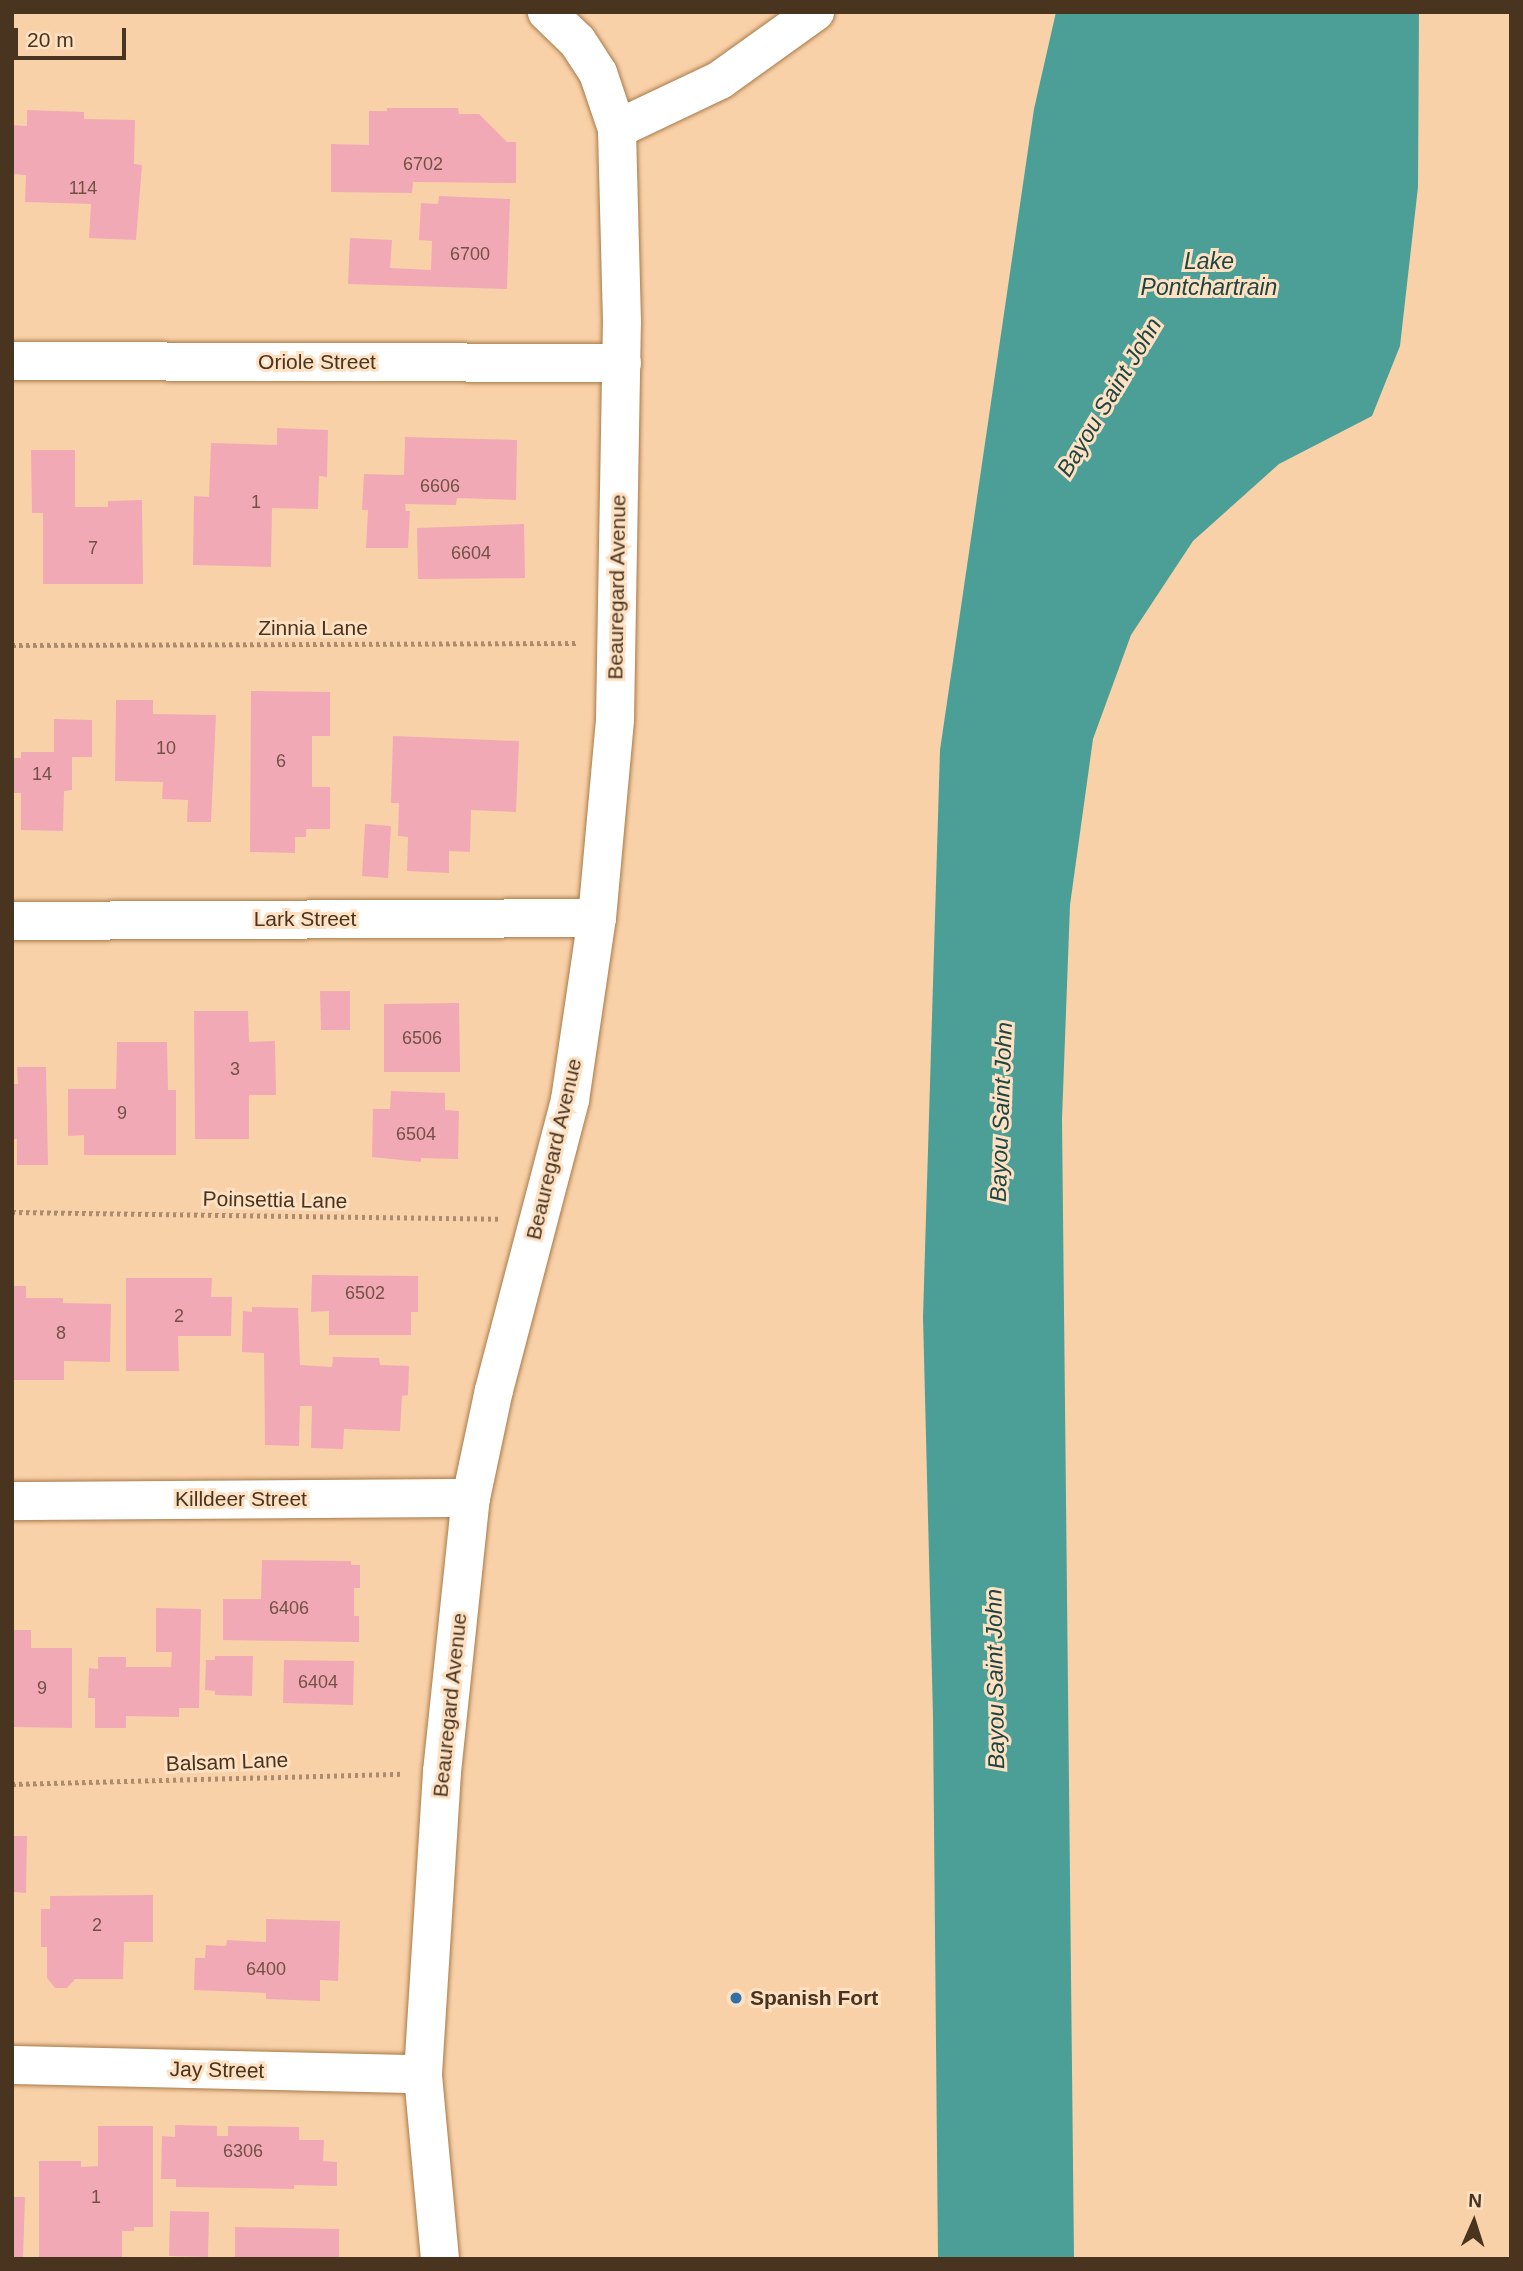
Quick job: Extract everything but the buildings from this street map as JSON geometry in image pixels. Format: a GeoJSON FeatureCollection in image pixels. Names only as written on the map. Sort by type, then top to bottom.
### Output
{"type":"FeatureCollection","features":[{"type":"Feature","properties":{"kind":"street","name":"Beauregard Avenue"},"geometry":{"type":"LineString","coordinates":[[440,2259],[423,2074],[442,1772],[471,1498],[494,1390],[570,1100],[597,918],[614,719],[622,363],[617,129],[598,73],[577,41],[547,12]]}},
{"type":"Feature","properties":{"kind":"street"},"geometry":{"type":"LineString","coordinates":[[617,129],[720,80],[815,12]]}},
{"type":"Feature","properties":{"kind":"street","name":"Oriole Street"},"geometry":{"type":"LineString","coordinates":[[12,361],[622,363]]}},
{"type":"Feature","properties":{"kind":"street","name":"Lark Street"},"geometry":{"type":"LineString","coordinates":[[12,921],[597,918]]}},
{"type":"Feature","properties":{"kind":"street","name":"Killdeer Street"},"geometry":{"type":"LineString","coordinates":[[12,1501],[471,1498]]}},
{"type":"Feature","properties":{"kind":"street","name":"Jay Street"},"geometry":{"type":"LineString","coordinates":[[12,2065],[423,2074]]}},
{"type":"Feature","properties":{"kind":"path","name":"Zinnia Lane"},"geometry":{"type":"LineString","coordinates":[[12,645],[615,642]]}},
{"type":"Feature","properties":{"kind":"path","name":"Poinsettia Lane"},"geometry":{"type":"LineString","coordinates":[[12,1212],[538,1219]]}},
{"type":"Feature","properties":{"kind":"path","name":"Balsam Lane"},"geometry":{"type":"LineString","coordinates":[[12,1784],[442,1772]]}},
{"type":"Feature","properties":{"kind":"water","name":"Lake Pontchartrain"},"geometry":{"type":"Polygon","coordinates":[[[1056,12],[1419,12],[1418,187],[1400,346],[1372,416],[1279,464],[1193,541],[1131,635],[1093,739],[1070,905],[1062,1119],[1074,2259],[938,2259],[933,1717],[923,1317],[940,750],[1034,109],[1056,12]]]}},
{"type":"Feature","properties":{"kind":"place","name":"Spanish Fort"},"geometry":{"type":"Point","coordinates":[736,1998]}},
{"type":"Feature","properties":{"kind":"water label","name":"Bayou Saint John"},"geometry":{"type":"Point","coordinates":[1109,397]}},
{"type":"Feature","properties":{"kind":"water label","name":"Bayou Saint John"},"geometry":{"type":"Point","coordinates":[1001,1112]}},
{"type":"Feature","properties":{"kind":"water label","name":"Bayou Saint John"},"geometry":{"type":"Point","coordinates":[995,1679]}}]}
